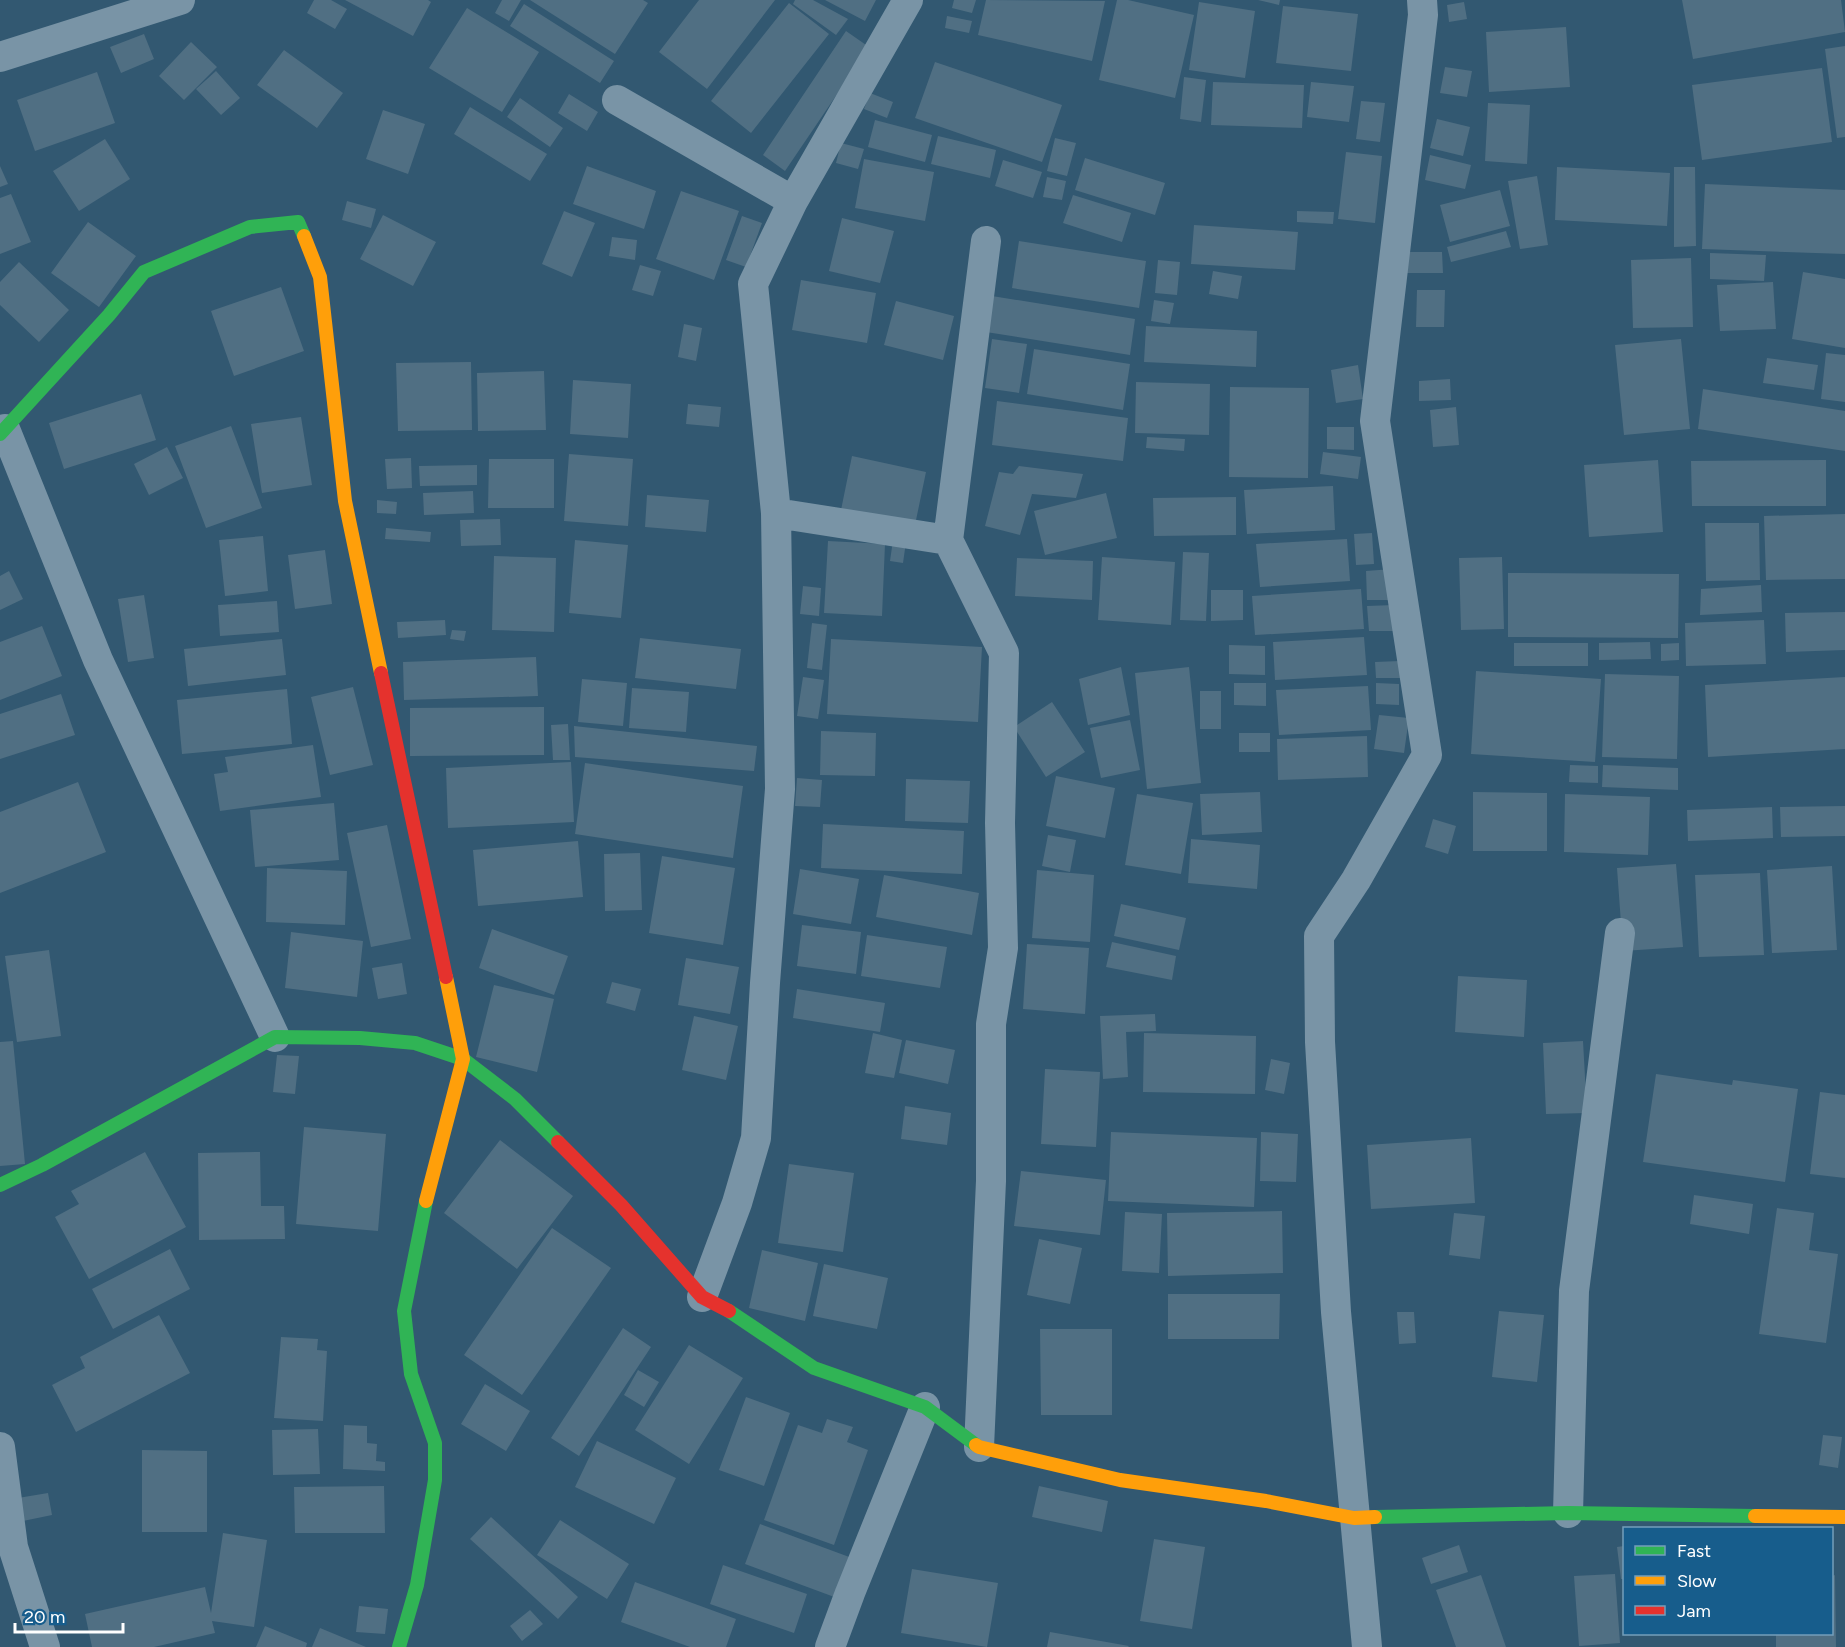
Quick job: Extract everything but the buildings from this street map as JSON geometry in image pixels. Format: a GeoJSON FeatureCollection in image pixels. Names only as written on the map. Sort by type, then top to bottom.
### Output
{"type":"FeatureCollection","features":[{"type":"Feature","properties":{"kind":"street"},"geometry":{"type":"LineString","coordinates":[[0,57],[180,0]]}},
{"type":"Feature","properties":{"kind":"street"},"geometry":{"type":"LineString","coordinates":[[702,1297],[737,1203],[756,1138],[780,789],[776,513],[753,284],[793,201],[909,0]]}},
{"type":"Feature","properties":{"kind":"street"},"geometry":{"type":"LineString","coordinates":[[1367,1647],[1336,1312],[1320,1042],[1319,936],[1356,880],[1427,755],[1375,421],[1423,15],[1422,0]]}},
{"type":"Feature","properties":{"kind":"street"},"geometry":{"type":"LineString","coordinates":[[617,100],[793,201]]}},
{"type":"Feature","properties":{"kind":"street"},"geometry":{"type":"LineString","coordinates":[[275,1036],[98,660],[3,431],[109,315],[144,272],[250,227],[298,222],[320,277],[345,501],[463,1059],[428,1190],[404,1311],[411,1374],[435,1443],[435,1480],[417,1584],[399,1647]]}},
{"type":"Feature","properties":{"kind":"street"},"geometry":{"type":"LineString","coordinates":[[979,1447],[991,1181],[991,1024],[1003,948],[1000,823],[1004,653],[948,540],[986,241]]}},
{"type":"Feature","properties":{"kind":"street"},"geometry":{"type":"LineString","coordinates":[[776,513],[948,540]]}},
{"type":"Feature","properties":{"kind":"street"},"geometry":{"type":"LineString","coordinates":[[1568,1513],[1574,1291],[1620,933]]}},
{"type":"Feature","properties":{"kind":"street"},"geometry":{"type":"LineString","coordinates":[[0,1185],[42,1165],[275,1036],[360,1038],[415,1043],[463,1059],[515,1099],[621,1205],[702,1297],[729,1310],[814,1368],[925,1407],[979,1447],[1120,1480],[1354,1518],[1568,1513],[1845,1517]]}},
{"type":"Feature","properties":{"kind":"street"},"geometry":{"type":"LineString","coordinates":[[831,1647],[850,1593],[925,1407]]}},
{"type":"Feature","properties":{"kind":"street"},"geometry":{"type":"LineString","coordinates":[[0,1447],[13,1547],[45,1647]]}},
{"type":"Feature","properties":{"kind":"traffic: fast"},"geometry":{"type":"LineString","coordinates":[[0,434],[109,315],[144,272],[250,227],[298,222],[304,236]]}},
{"type":"Feature","properties":{"kind":"traffic: fast"},"geometry":{"type":"LineString","coordinates":[[0,1185],[42,1165],[275,1037],[360,1038],[415,1043],[463,1059],[515,1099],[558,1142]]}},
{"type":"Feature","properties":{"kind":"traffic: fast"},"geometry":{"type":"LineString","coordinates":[[399,1647],[417,1585],[435,1480],[435,1443],[411,1374],[404,1311],[426,1201]]}},
{"type":"Feature","properties":{"kind":"traffic: fast"},"geometry":{"type":"LineString","coordinates":[[729,1311],[814,1368],[925,1407],[976,1445]]}},
{"type":"Feature","properties":{"kind":"traffic: fast"},"geometry":{"type":"LineString","coordinates":[[1375,1517],[1568,1513],[1755,1516]]}},
{"type":"Feature","properties":{"kind":"traffic: slow"},"geometry":{"type":"LineString","coordinates":[[304,236],[320,277],[345,501],[381,673]]}},
{"type":"Feature","properties":{"kind":"traffic: slow"},"geometry":{"type":"LineString","coordinates":[[426,1201],[463,1059],[446,977]]}},
{"type":"Feature","properties":{"kind":"traffic: slow"},"geometry":{"type":"LineString","coordinates":[[976,1445],[1120,1480],[1266,1501],[1354,1518],[1375,1517]]}},
{"type":"Feature","properties":{"kind":"traffic: slow"},"geometry":{"type":"LineString","coordinates":[[1755,1516],[1845,1517]]}},
{"type":"Feature","properties":{"kind":"traffic: jam"},"geometry":{"type":"LineString","coordinates":[[381,673],[446,977]]}},
{"type":"Feature","properties":{"kind":"traffic: jam"},"geometry":{"type":"LineString","coordinates":[[558,1142],[621,1205],[702,1297],[729,1311]]}}]}
